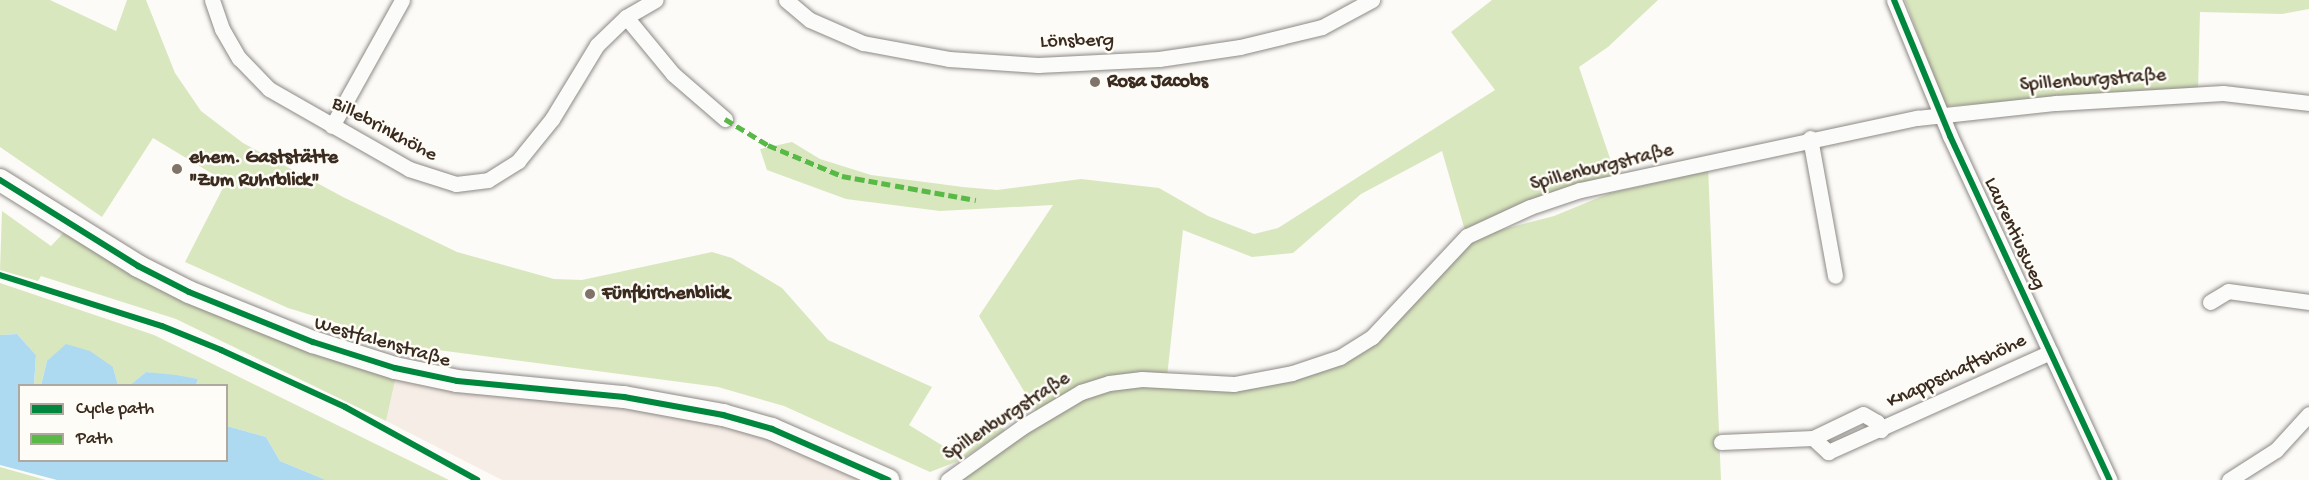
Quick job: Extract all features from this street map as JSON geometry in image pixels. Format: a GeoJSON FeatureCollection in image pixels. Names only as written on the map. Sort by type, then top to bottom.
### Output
{"type":"FeatureCollection","features":[{"type":"Feature","properties":{"kind":"main road","name":"Westfalenstraße"},"geometry":{"type":"LineString","coordinates":[[0,180],[138,266],[189,292],[313,342],[395,368],[457,381],[624,397],[723,415],[772,429],[888,480]]}},
{"type":"Feature","properties":{"kind":"street","name":"Billebrinkhöhe"},"geometry":{"type":"LineString","coordinates":[[212,0],[230,44],[255,77],[283,99],[436,181],[456,184],[488,180],[518,161],[540,137],[588,57],[630,9],[655,0]]}},
{"type":"Feature","properties":{"kind":"street"},"geometry":{"type":"LineString","coordinates":[[332,126],[402,0]]}},
{"type":"Feature","properties":{"kind":"street","name":"Lönsberg"},"geometry":{"type":"LineString","coordinates":[[786,0],[810,20],[879,48],[949,59],[1038,64],[1159,59],[1240,47],[1322,27],[1372,0]]}},
{"type":"Feature","properties":{"kind":"street","name":"Laurentiusweg"},"geometry":{"type":"LineString","coordinates":[[1894,0],[1942,117],[2110,480]]}},
{"type":"Feature","properties":{"kind":"street"},"geometry":{"type":"LineString","coordinates":[[630,9],[673,74],[725,119]]}},
{"type":"Feature","properties":{"kind":"street","name":"Spillenburgstraße"},"geometry":{"type":"LineString","coordinates":[[948,480],[1022,427],[1081,392],[1109,382],[1142,379],[1234,384],[1301,370],[1340,357],[1372,337],[1467,236],[1530,207],[1580,190],[1693,167],[1810,138],[1917,118],[2056,103],[2223,93],[2309,103]]}},
{"type":"Feature","properties":{"kind":"street"},"geometry":{"type":"LineString","coordinates":[[1810,138],[1835,276]]}},
{"type":"Feature","properties":{"kind":"street"},"geometry":{"type":"LineString","coordinates":[[2210,302],[2228,291],[2309,302]]}},
{"type":"Feature","properties":{"kind":"street","name":"Knappschaftshöhe"},"geometry":{"type":"LineString","coordinates":[[1813,438],[1828,452],[2050,352]]}},
{"type":"Feature","properties":{"kind":"street","name":"Knappschaftshöhe"},"geometry":{"type":"LineString","coordinates":[[1721,442],[1813,438],[1863,414],[1877,422],[1881,430]]}},
{"type":"Feature","properties":{"kind":"street"},"geometry":{"type":"LineString","coordinates":[[2229,480],[2276,450],[2309,414]]}},
{"type":"Feature","properties":{"kind":"shaded area"},"geometry":{"type":"Polygon","coordinates":[[[397,372],[772,430],[887,480],[502,480],[386,421],[397,372]]]}},
{"type":"Feature","properties":{"kind":"green space"},"geometry":{"type":"Polygon","coordinates":[[[0,0],[50,0],[116,31],[127,0],[146,0],[175,73],[201,111],[243,143],[343,197],[457,252],[554,279],[582,280],[712,252],[732,258],[782,288],[828,340],[932,387],[909,425],[961,457],[997,425],[1005,430],[961,460],[930,472],[784,406],[718,387],[415,347],[288,308],[185,262],[226,182],[153,138],[102,217],[0,147],[0,0]]]}},
{"type":"Feature","properties":{"kind":"green space"},"geometry":{"type":"Polygon","coordinates":[[[1492,0],[1658,0],[1608,47],[1579,67],[1617,179],[1466,234],[1442,151],[1361,194],[1293,253],[1252,257],[1183,230],[1167,377],[1235,386],[1343,359],[1469,238],[1554,216],[1610,193],[1682,177],[1708,166],[1721,480],[949,480],[1040,418],[979,316],[1053,205],[940,211],[846,199],[767,170],[760,149],[792,142],[820,159],[871,175],[963,187],[997,190],[1081,179],[1159,188],[1208,216],[1254,234],[1278,228],[1495,90],[1451,32],[1492,0]]]}},
{"type":"Feature","properties":{"kind":"green space"},"geometry":{"type":"Polygon","coordinates":[[[1905,0],[2309,0],[2309,9],[2282,14],[2200,12],[2198,91],[1945,106],[1905,0]]]}},
{"type":"Feature","properties":{"kind":"green space"},"geometry":{"type":"Polygon","coordinates":[[[2,211],[51,246],[69,227],[397,372],[386,421],[176,319],[41,276],[38,281],[0,270],[2,211]]]}},
{"type":"Feature","properties":{"kind":"green space"},"geometry":{"type":"Polygon","coordinates":[[[0,283],[154,335],[449,480],[326,480],[280,461],[266,437],[228,426],[228,384],[196,384],[198,379],[146,372],[131,384],[118,384],[113,367],[47,361],[41,384],[34,384],[36,355],[17,334],[0,335],[0,283]]]}},
{"type":"Feature","properties":{"kind":"green space"},"geometry":{"type":"Polygon","coordinates":[[[0,467],[46,480],[0,480],[0,467]]]}},
{"type":"Feature","properties":{"kind":"water"},"geometry":{"type":"Polygon","coordinates":[[[17,334],[36,355],[34,384],[18,384],[18,462],[228,462],[228,426],[266,437],[280,461],[326,480],[57,480],[0,465],[0,335],[17,334]]]}},
{"type":"Feature","properties":{"kind":"water"},"geometry":{"type":"Polygon","coordinates":[[[66,344],[90,351],[113,367],[118,384],[41,384],[47,361],[66,344]]]}},
{"type":"Feature","properties":{"kind":"water"},"geometry":{"type":"Polygon","coordinates":[[[146,372],[198,379],[196,384],[131,384],[146,372]]]}},
{"type":"Feature","properties":{"kind":"marked path"},"geometry":{"type":"LineString","coordinates":[[725,119],[768,145],[842,176],[976,200]]}},
{"type":"Feature","properties":{"kind":"cycle path"},"geometry":{"type":"LineString","coordinates":[[1894,0],[1950,136],[2110,480]]}},
{"type":"Feature","properties":{"kind":"cycle path"},"geometry":{"type":"LineString","coordinates":[[0,180],[138,266],[189,292],[313,342],[395,368],[457,381],[624,397],[723,415],[772,429],[888,480]]}},
{"type":"Feature","properties":{"kind":"cycle path"},"geometry":{"type":"LineString","coordinates":[[0,275],[162,326],[221,350],[345,407],[477,480]]}},
{"type":"Feature","properties":{"kind":"place","name":"Rosa Jacobs"},"geometry":{"type":"Point","coordinates":[1095,82]}},
{"type":"Feature","properties":{"kind":"place","name":"ehem. Gaststätte \"Zum Ruhrblick\""},"geometry":{"type":"Point","coordinates":[177,169]}},
{"type":"Feature","properties":{"kind":"place","name":"Fünfkirchenblick"},"geometry":{"type":"Point","coordinates":[590,294]}}]}
